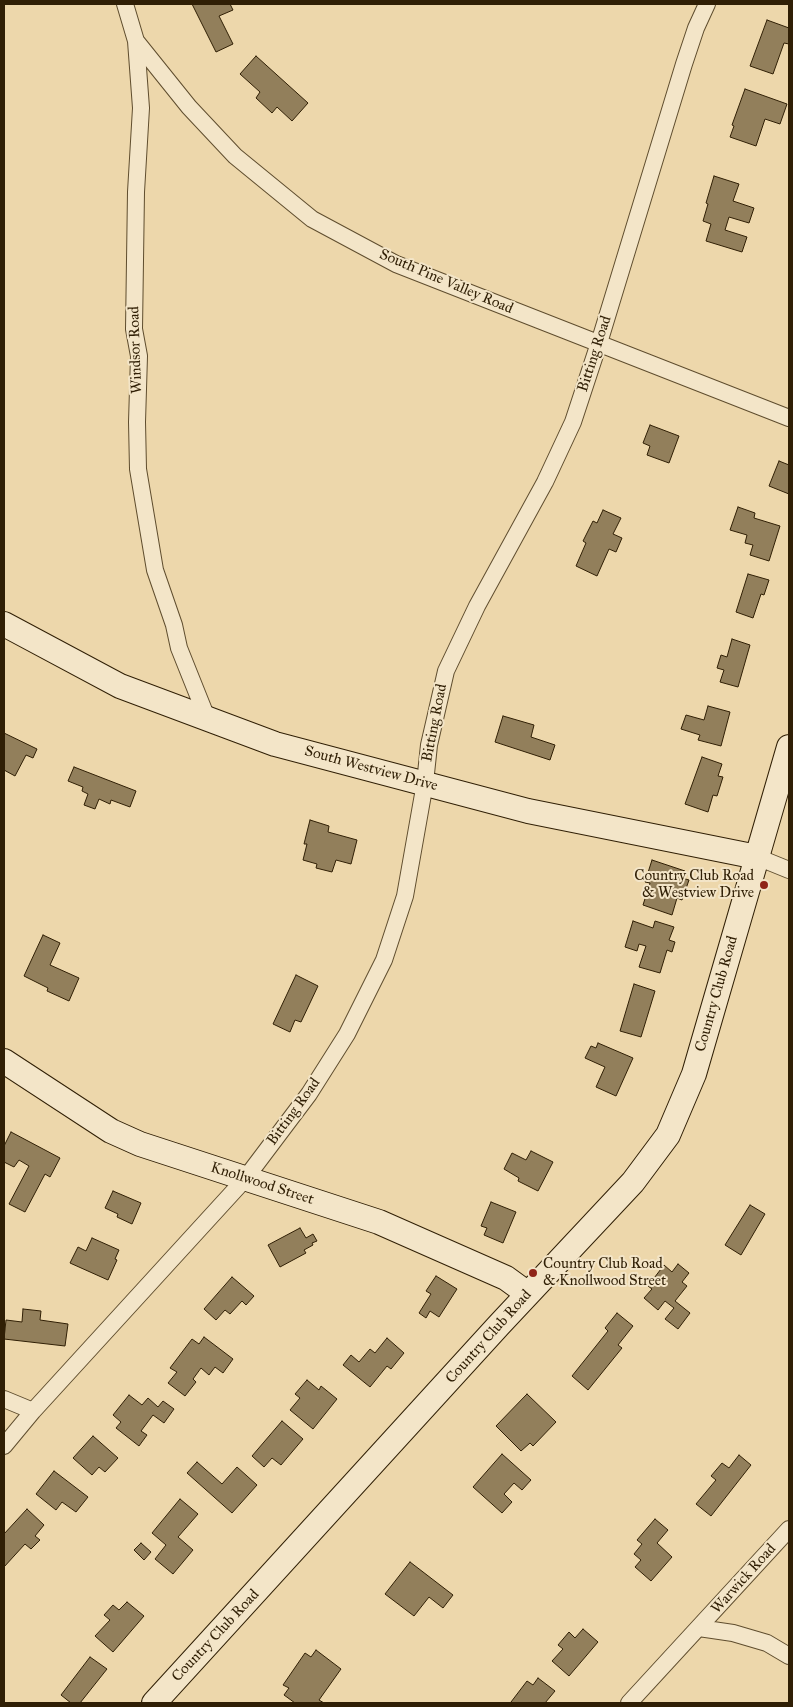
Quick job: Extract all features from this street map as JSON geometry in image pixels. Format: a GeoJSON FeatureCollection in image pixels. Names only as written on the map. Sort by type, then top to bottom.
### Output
{"type":"FeatureCollection","features":[{"type":"Feature","properties":{"kind":"main road","name":"South Westview Drive"},"geometry":{"type":"LineString","coordinates":[[4,624],[120,686],[275,744],[528,811],[757,857]]}},
{"type":"Feature","properties":{"kind":"main road","name":"Country Club Road"},"geometry":{"type":"LineString","coordinates":[[154,1703],[633,1182],[668,1136],[694,1074],[789,747]]}},
{"type":"Feature","properties":{"kind":"main road","name":"Knollwood Street"},"geometry":{"type":"LineString","coordinates":[[4,1061],[111,1131],[140,1144],[379,1222],[506,1278],[528,1294]]}},
{"type":"Feature","properties":{"kind":"street","name":"Windsor Road"},"geometry":{"type":"LineString","coordinates":[[125,4],[136,41],[141,108],[136,192],[134,329],[139,356],[138,468],[155,570],[174,625],[179,648],[207,718]]}},
{"type":"Feature","properties":{"kind":"street","name":"Bitting Road"},"geometry":{"type":"LineString","coordinates":[[4,1446],[33,1411],[245,1179],[309,1094],[346,1034],[384,960],[405,896],[425,784],[429,745],[446,671],[477,606],[545,482],[573,422],[684,64],[707,4]]}},
{"type":"Feature","properties":{"kind":"street","name":"South Pine Valley Road"},"geometry":{"type":"LineString","coordinates":[[136,41],[189,107],[235,156],[312,219],[396,264],[789,418]]}},
{"type":"Feature","properties":{"kind":"street"},"geometry":{"type":"LineString","coordinates":[[757,857],[789,870]]}},
{"type":"Feature","properties":{"kind":"street"},"geometry":{"type":"LineString","coordinates":[[4,1399],[33,1411]]}},
{"type":"Feature","properties":{"kind":"street","name":"Warwick Road"},"geometry":{"type":"LineString","coordinates":[[629,1703],[789,1529]]}},
{"type":"Feature","properties":{"kind":"street","name":"Warwick Road"},"geometry":{"type":"LineString","coordinates":[[698,1628],[733,1633],[767,1643],[789,1656]]}},
{"type":"Feature","properties":{"kind":"building"},"geometry":{"type":"Polygon","coordinates":[[[192,4],[230,4],[233,10],[219,16],[233,44],[216,52],[192,4]]]}},
{"type":"Feature","properties":{"kind":"building"},"geometry":{"type":"Polygon","coordinates":[[[767,20],[789,28],[789,44],[784,43],[773,74],[750,66],[767,20]]]}},
{"type":"Feature","properties":{"kind":"building"},"geometry":{"type":"Polygon","coordinates":[[[256,56],[308,103],[292,121],[277,107],[272,113],[256,98],[260,92],[240,74],[256,56]]]}},
{"type":"Feature","properties":{"kind":"building"},"geometry":{"type":"Polygon","coordinates":[[[745,89],[787,104],[780,124],[765,119],[756,146],[730,137],[734,126],[732,125],[745,89]]]}},
{"type":"Feature","properties":{"kind":"building"},"geometry":{"type":"Polygon","coordinates":[[[714,176],[739,184],[733,201],[754,208],[749,223],[729,217],[725,230],[747,237],[742,252],[706,241],[711,224],[703,221],[714,176]]]}},
{"type":"Feature","properties":{"kind":"building"},"geometry":{"type":"Polygon","coordinates":[[[650,425],[679,436],[669,463],[647,455],[650,446],[643,443],[650,425]]]}},
{"type":"Feature","properties":{"kind":"building"},"geometry":{"type":"Polygon","coordinates":[[[779,461],[789,465],[789,494],[769,486],[779,461]]]}},
{"type":"Feature","properties":{"kind":"building"},"geometry":{"type":"Polygon","coordinates":[[[738,507],[755,513],[754,518],[780,526],[769,561],[750,555],[753,545],[745,543],[747,535],[730,530],[738,507]]]}},
{"type":"Feature","properties":{"kind":"building"},"geometry":{"type":"Polygon","coordinates":[[[603,510],[621,518],[613,534],[622,538],[616,552],[609,549],[597,576],[576,566],[586,543],[583,541],[593,521],[597,523],[603,510]]]}},
{"type":"Feature","properties":{"kind":"building"},"geometry":{"type":"Polygon","coordinates":[[[748,574],[769,580],[764,595],[761,594],[753,618],[736,612],[748,574]]]}},
{"type":"Feature","properties":{"kind":"building"},"geometry":{"type":"Polygon","coordinates":[[[732,639],[750,645],[738,687],[720,682],[724,670],[717,668],[721,655],[727,657],[732,639]]]}},
{"type":"Feature","properties":{"kind":"building"},"geometry":{"type":"Polygon","coordinates":[[[708,706],[730,712],[721,746],[698,740],[700,735],[681,729],[686,715],[704,720],[708,706]]]}},
{"type":"Feature","properties":{"kind":"building"},"geometry":{"type":"Polygon","coordinates":[[[503,716],[534,725],[531,737],[555,745],[550,760],[495,742],[503,716]]]}},
{"type":"Feature","properties":{"kind":"building"},"geometry":{"type":"Polygon","coordinates":[[[4,733],[37,749],[33,758],[26,755],[15,776],[4,770],[4,733]]]}},
{"type":"Feature","properties":{"kind":"building"},"geometry":{"type":"Polygon","coordinates":[[[702,757],[722,764],[718,776],[723,777],[717,796],[713,795],[708,812],[685,804],[702,757]]]}},
{"type":"Feature","properties":{"kind":"building"},"geometry":{"type":"Polygon","coordinates":[[[74,767],[136,791],[130,807],[111,800],[110,804],[99,799],[95,809],[84,805],[88,794],[82,791],[83,787],[68,781],[74,767]]]}},
{"type":"Feature","properties":{"kind":"building"},"geometry":{"type":"Polygon","coordinates":[[[310,820],[329,826],[328,832],[357,840],[351,864],[336,860],[332,872],[316,868],[317,864],[303,860],[307,844],[304,844],[310,820]]]}},
{"type":"Feature","properties":{"kind":"building"},"geometry":{"type":"Polygon","coordinates":[[[652,860],[685,871],[682,878],[689,880],[682,900],[677,898],[672,915],[643,905],[650,883],[645,882],[652,860]]]}},
{"type":"Feature","properties":{"kind":"building"},"geometry":{"type":"Polygon","coordinates":[[[633,921],[653,928],[655,921],[674,927],[669,940],[675,942],[672,952],[667,950],[660,973],[639,967],[646,946],[639,944],[637,951],[625,947],[633,921]]]}},
{"type":"Feature","properties":{"kind":"building"},"geometry":{"type":"Polygon","coordinates":[[[43,935],[60,943],[50,965],[79,978],[69,1001],[47,991],[48,988],[24,976],[43,935]]]}},
{"type":"Feature","properties":{"kind":"building"},"geometry":{"type":"Polygon","coordinates":[[[296,975],[318,986],[301,1022],[295,1020],[290,1032],[273,1024],[296,975]]]}},
{"type":"Feature","properties":{"kind":"building"},"geometry":{"type":"Polygon","coordinates":[[[634,984],[655,991],[641,1037],[620,1031],[634,984]]]}},
{"type":"Feature","properties":{"kind":"building"},"geometry":{"type":"Polygon","coordinates":[[[598,1043],[633,1058],[616,1096],[596,1087],[605,1067],[585,1058],[591,1046],[596,1048],[598,1043]]]}},
{"type":"Feature","properties":{"kind":"building"},"geometry":{"type":"Polygon","coordinates":[[[11,1132],[60,1158],[50,1177],[45,1174],[25,1212],[9,1204],[29,1166],[19,1160],[14,1167],[4,1162],[4,1146],[11,1132]]]}},
{"type":"Feature","properties":{"kind":"building"},"geometry":{"type":"Polygon","coordinates":[[[531,1151],[553,1162],[538,1191],[518,1181],[519,1178],[504,1169],[512,1153],[526,1160],[531,1151]]]}},
{"type":"Feature","properties":{"kind":"building"},"geometry":{"type":"Polygon","coordinates":[[[113,1191],[141,1203],[132,1224],[117,1217],[118,1214],[105,1208],[113,1191]]]}},
{"type":"Feature","properties":{"kind":"building"},"geometry":{"type":"Polygon","coordinates":[[[491,1202],[516,1212],[503,1243],[484,1235],[487,1228],[481,1226],[491,1202]]]}},
{"type":"Feature","properties":{"kind":"building"},"geometry":{"type":"Polygon","coordinates":[[[750,1205],[765,1214],[741,1255],[725,1245],[750,1205]]]}},
{"type":"Feature","properties":{"kind":"building"},"geometry":{"type":"Polygon","coordinates":[[[300,1228],[306,1238],[313,1234],[317,1241],[304,1250],[306,1253],[280,1267],[268,1245],[300,1228]]]}},
{"type":"Feature","properties":{"kind":"building"},"geometry":{"type":"Polygon","coordinates":[[[92,1238],[119,1250],[115,1259],[117,1260],[108,1280],[70,1263],[78,1247],[86,1251],[92,1238]]]}},
{"type":"Feature","properties":{"kind":"building"},"geometry":{"type":"Polygon","coordinates":[[[678,1264],[689,1273],[682,1282],[687,1286],[675,1301],[690,1313],[678,1329],[665,1319],[674,1308],[665,1301],[658,1310],[644,1298],[652,1289],[648,1286],[664,1265],[672,1272],[678,1264]]]}},
{"type":"Feature","properties":{"kind":"building"},"geometry":{"type":"Polygon","coordinates":[[[436,1276],[457,1289],[439,1317],[430,1311],[426,1318],[419,1313],[431,1294],[426,1291],[436,1276]]]}},
{"type":"Feature","properties":{"kind":"building"},"geometry":{"type":"Polygon","coordinates":[[[232,1277],[254,1296],[246,1305],[242,1301],[230,1314],[225,1310],[216,1320],[204,1309],[232,1277]]]}},
{"type":"Feature","properties":{"kind":"building"},"geometry":{"type":"Polygon","coordinates":[[[23,1309],[41,1311],[40,1320],[68,1324],[65,1346],[4,1339],[6,1320],[22,1322],[23,1309]]]}},
{"type":"Feature","properties":{"kind":"building"},"geometry":{"type":"Polygon","coordinates":[[[617,1313],[633,1326],[618,1345],[622,1348],[588,1390],[572,1376],[608,1331],[605,1328],[617,1313]]]}},
{"type":"Feature","properties":{"kind":"building"},"geometry":{"type":"Polygon","coordinates":[[[204,1337],[233,1359],[223,1373],[215,1367],[209,1375],[201,1368],[193,1379],[196,1382],[185,1396],[168,1383],[177,1372],[170,1368],[192,1339],[199,1344],[204,1337]]]}},
{"type":"Feature","properties":{"kind":"building"},"geometry":{"type":"Polygon","coordinates":[[[387,1338],[404,1353],[391,1369],[387,1366],[370,1387],[343,1365],[351,1355],[359,1362],[370,1349],[375,1353],[387,1338]]]}},
{"type":"Feature","properties":{"kind":"building"},"geometry":{"type":"Polygon","coordinates":[[[307,1380],[319,1390],[321,1386],[337,1399],[313,1429],[290,1410],[300,1398],[295,1394],[307,1380]]]}},
{"type":"Feature","properties":{"kind":"building"},"geometry":{"type":"Polygon","coordinates":[[[527,1394],[556,1422],[533,1446],[530,1443],[521,1451],[496,1426],[527,1394]]]}},
{"type":"Feature","properties":{"kind":"building"},"geometry":{"type":"Polygon","coordinates":[[[129,1395],[142,1405],[148,1398],[158,1407],[163,1401],[174,1409],[164,1423],[153,1415],[141,1431],[147,1435],[139,1446],[116,1428],[121,1422],[113,1415],[129,1395]]]}},
{"type":"Feature","properties":{"kind":"building"},"geometry":{"type":"Polygon","coordinates":[[[282,1421],[303,1439],[281,1465],[272,1458],[264,1467],[252,1456],[282,1421]]]}},
{"type":"Feature","properties":{"kind":"building"},"geometry":{"type":"Polygon","coordinates":[[[93,1436],[118,1458],[105,1472],[99,1467],[92,1475],[73,1458],[93,1436]]]}},
{"type":"Feature","properties":{"kind":"building"},"geometry":{"type":"Polygon","coordinates":[[[502,1454],[531,1480],[522,1490],[514,1483],[504,1494],[512,1502],[502,1513],[473,1487],[502,1454]]]}},
{"type":"Feature","properties":{"kind":"building"},"geometry":{"type":"Polygon","coordinates":[[[739,1455],[751,1465],[711,1516],[696,1504],[716,1480],[711,1476],[722,1463],[729,1468],[739,1455]]]}},
{"type":"Feature","properties":{"kind":"building"},"geometry":{"type":"Polygon","coordinates":[[[197,1462],[222,1484],[237,1467],[257,1485],[232,1513],[187,1473],[197,1462]]]}},
{"type":"Feature","properties":{"kind":"building"},"geometry":{"type":"Polygon","coordinates":[[[54,1471],[88,1497],[76,1512],[62,1502],[56,1510],[36,1494],[54,1471]]]}},
{"type":"Feature","properties":{"kind":"building"},"geometry":{"type":"Polygon","coordinates":[[[180,1499],[198,1514],[178,1537],[193,1550],[173,1574],[155,1559],[166,1545],[152,1533],[180,1499]]]}},
{"type":"Feature","properties":{"kind":"building"},"geometry":{"type":"Polygon","coordinates":[[[27,1509],[44,1525],[35,1536],[40,1540],[31,1549],[25,1544],[4,1567],[4,1534],[27,1509]]]}},
{"type":"Feature","properties":{"kind":"building"},"geometry":{"type":"Polygon","coordinates":[[[655,1519],[668,1530],[657,1543],[672,1557],[651,1581],[635,1567],[641,1560],[634,1554],[642,1544],[637,1540],[655,1519]]]}},
{"type":"Feature","properties":{"kind":"building"},"geometry":{"type":"Polygon","coordinates":[[[141,1543],[151,1552],[144,1560],[134,1550],[141,1543]]]}},
{"type":"Feature","properties":{"kind":"building"},"geometry":{"type":"Polygon","coordinates":[[[410,1562],[453,1595],[443,1608],[429,1597],[414,1616],[385,1594],[410,1562]]]}},
{"type":"Feature","properties":{"kind":"building"},"geometry":{"type":"Polygon","coordinates":[[[127,1602],[144,1616],[113,1652],[95,1636],[110,1620],[104,1615],[113,1605],[119,1610],[127,1602]]]}},
{"type":"Feature","properties":{"kind":"building"},"geometry":{"type":"Polygon","coordinates":[[[583,1629],[598,1642],[569,1676],[552,1661],[563,1649],[558,1645],[569,1632],[575,1638],[583,1629]]]}},
{"type":"Feature","properties":{"kind":"building"},"geometry":{"type":"Polygon","coordinates":[[[316,1650],[341,1669],[319,1700],[324,1703],[295,1703],[284,1695],[289,1688],[283,1685],[305,1653],[311,1657],[316,1650]]]}},
{"type":"Feature","properties":{"kind":"building"},"geometry":{"type":"Polygon","coordinates":[[[90,1657],[107,1669],[80,1703],[71,1703],[61,1695],[90,1657]]]}},
{"type":"Feature","properties":{"kind":"building"},"geometry":{"type":"Polygon","coordinates":[[[538,1678],[555,1691],[545,1703],[511,1702],[527,1681],[533,1685],[538,1678]]]}},
{"type":"Feature","properties":{"kind":"place","name":"Country Club Road & Westview Drive"},"geometry":{"type":"Point","coordinates":[764,885]}},
{"type":"Feature","properties":{"kind":"place","name":"Country Club Road & Knollwood Street"},"geometry":{"type":"Point","coordinates":[533,1273]}}]}
